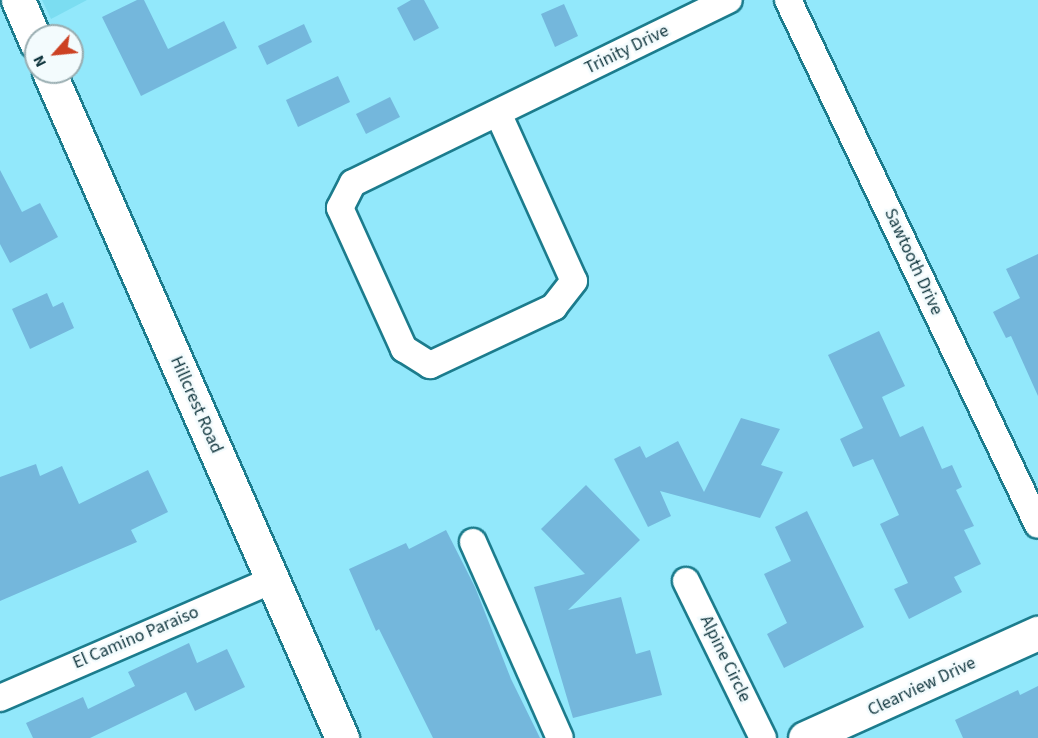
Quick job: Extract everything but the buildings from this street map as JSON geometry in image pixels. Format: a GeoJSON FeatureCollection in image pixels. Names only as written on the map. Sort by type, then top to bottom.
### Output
{"type":"FeatureCollection","features":[{"type":"Feature","properties":{"kind":"street"},"geometry":{"type":"LineString","coordinates":[[18,0],[28,24]]}},
{"type":"Feature","properties":{"kind":"street","name":"Trinity Drive"},"geometry":{"type":"LineString","coordinates":[[498,113],[574,282],[554,307],[430,365],[404,349],[340,208],[352,183],[729,0]]}},
{"type":"Feature","properties":{"kind":"street","name":"Sawtooth Drive"},"geometry":{"type":"LineString","coordinates":[[788,0],[1038,525]]}},
{"type":"Feature","properties":{"kind":"street","name":"Hillcrest Road"},"geometry":{"type":"LineString","coordinates":[[54,84],[342,738]]}},
{"type":"Feature","properties":{"kind":"street"},"geometry":{"type":"LineString","coordinates":[[473,542],[560,738]]}},
{"type":"Feature","properties":{"kind":"street","name":"El Camino Paraiso"},"geometry":{"type":"LineString","coordinates":[[0,698],[273,580]]}},
{"type":"Feature","properties":{"kind":"street","name":"Alpine Circle"},"geometry":{"type":"LineString","coordinates":[[686,581],[763,738]]}},
{"type":"Feature","properties":{"kind":"street","name":"Clearview Drive"},"geometry":{"type":"LineString","coordinates":[[805,738],[1038,633]]}},
{"type":"Feature","properties":{"kind":"shaded area"},"geometry":{"type":"Polygon","coordinates":[[[42,0],[87,0],[51,19],[42,0]]]}}]}
